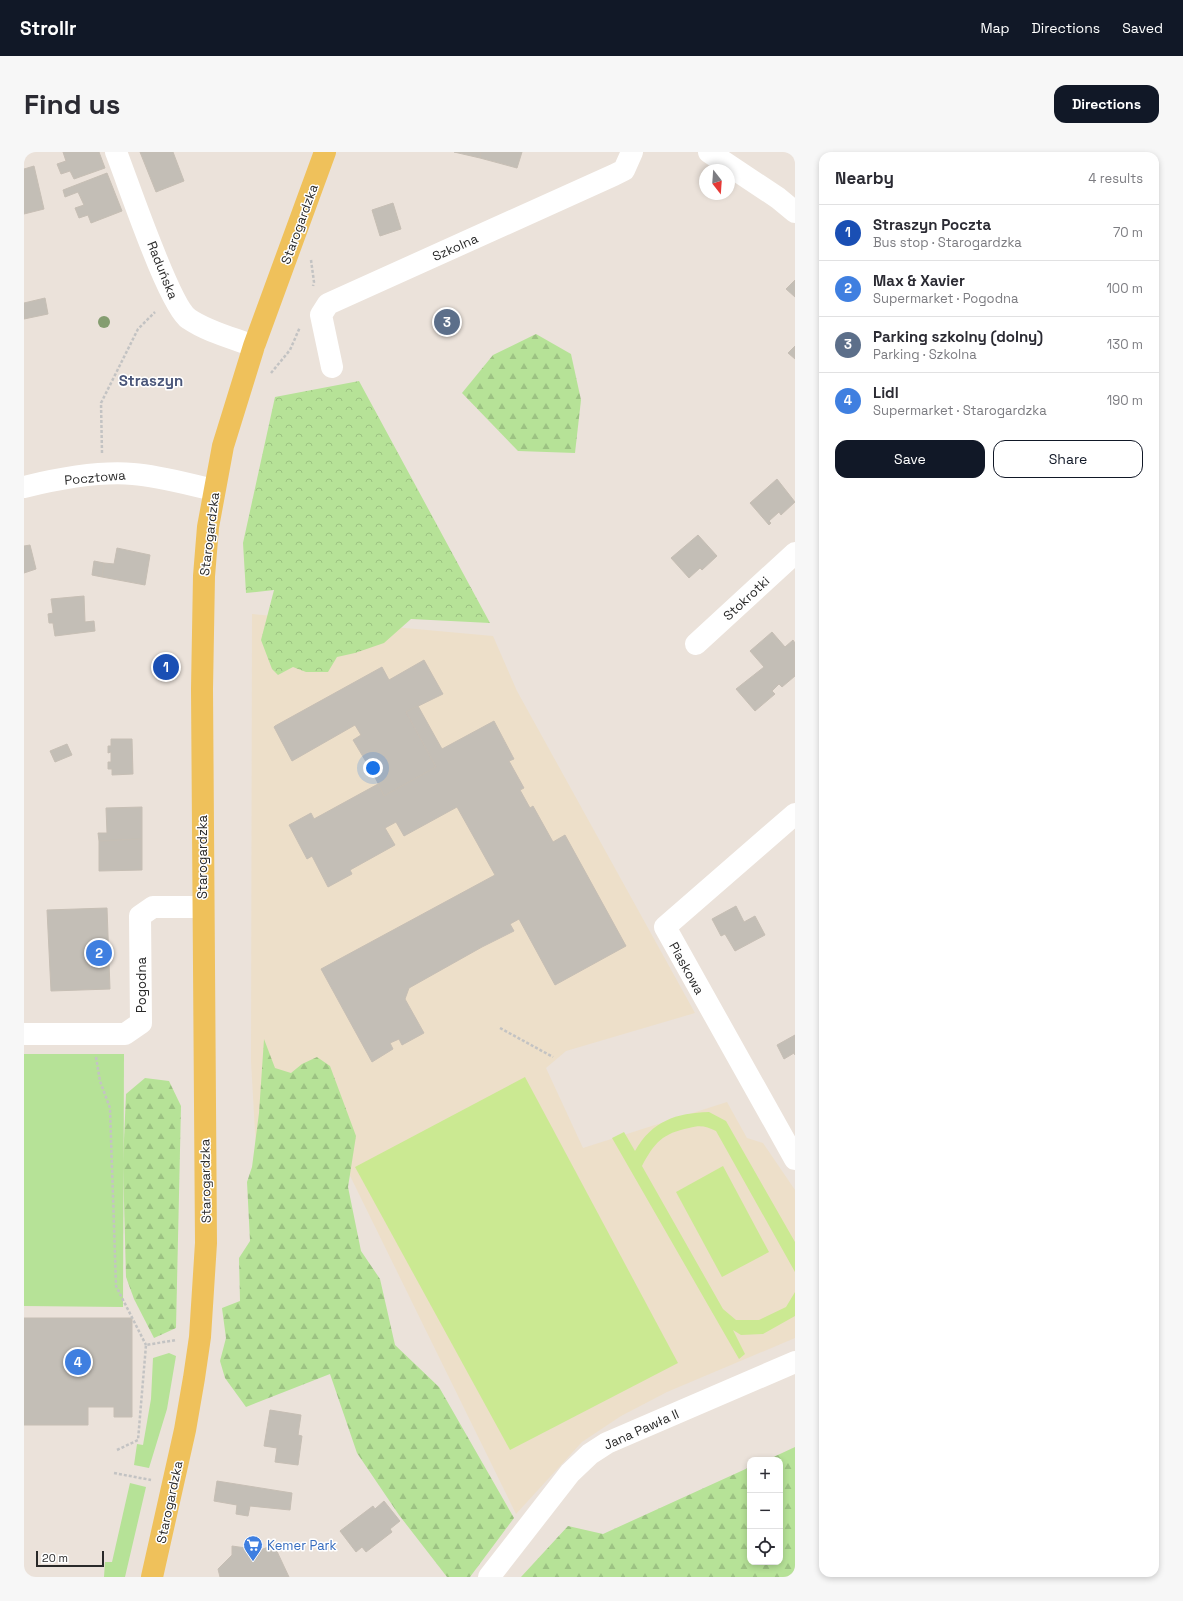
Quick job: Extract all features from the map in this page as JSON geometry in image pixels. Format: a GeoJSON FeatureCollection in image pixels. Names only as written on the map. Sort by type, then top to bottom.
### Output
{"type":"FeatureCollection","features":[{"type":"Feature","properties":{"kind":"main road","name":"Starogardzka"},"geometry":{"type":"LineString","coordinates":[[152,1577],[186,1430],[200,1337],[206,1243],[202,907],[202,689],[204,576],[208,526],[223,446],[254,346],[325,152]]}},
{"type":"Feature","properties":{"kind":"street","name":"Raduńska"},"geometry":{"type":"LineString","coordinates":[[116,152],[168,286],[182,313],[189,319],[202,325],[254,346]]}},
{"type":"Feature","properties":{"kind":"street","name":"Szkolna"},"geometry":{"type":"LineString","coordinates":[[332,367],[321,315],[328,304],[619,173],[624,170],[632,152]]}},
{"type":"Feature","properties":{"kind":"street"},"geometry":{"type":"LineString","coordinates":[[717,154],[795,212]]}},
{"type":"Feature","properties":{"kind":"street","name":"Pocztowa"},"geometry":{"type":"LineString","coordinates":[[24,487],[102,467],[132,474],[177,481],[214,490]]}},
{"type":"Feature","properties":{"kind":"street","name":"Stokrotki"},"geometry":{"type":"LineString","coordinates":[[696,644],[795,553]]}},
{"type":"Feature","properties":{"kind":"street","name":"Piaskowa"},"geometry":{"type":"LineString","coordinates":[[795,814],[665,927],[795,1159]]}},
{"type":"Feature","properties":{"kind":"street","name":"Pogodna"},"geometry":{"type":"LineString","coordinates":[[24,1034],[125,1034],[141,1023],[140,916],[153,907],[202,907]]}},
{"type":"Feature","properties":{"kind":"street","name":"Jana Pawła II"},"geometry":{"type":"LineString","coordinates":[[489,1577],[570,1473],[590,1454],[607,1443],[795,1362]]}},
{"type":"Feature","properties":{"kind":"path"},"geometry":{"type":"LineString","coordinates":[[102,467],[101,403],[138,329],[159,308]]}},
{"type":"Feature","properties":{"kind":"path"},"geometry":{"type":"LineString","coordinates":[[500,1028],[553,1057]]}},
{"type":"Feature","properties":{"kind":"path"},"geometry":{"type":"LineString","coordinates":[[95,1034],[96,1062],[100,1081],[110,1108],[116,1286],[146,1345],[138,1440],[118,1450]]}},
{"type":"Feature","properties":{"kind":"path"},"geometry":{"type":"LineString","coordinates":[[146,1345],[183,1339]]}},
{"type":"Feature","properties":{"kind":"path"},"geometry":{"type":"LineString","coordinates":[[114,1472],[154,1480]]}},
{"type":"Feature","properties":{"kind":"shaded area"},"geometry":{"type":"Polygon","coordinates":[[[252,614],[493,636],[517,691],[695,1013],[566,1051],[546,1068],[583,1148],[727,1102],[747,1138],[763,1143],[795,1190],[795,1338],[667,1392],[621,1416],[582,1442],[516,1514],[330,1135],[256,1150],[251,1061],[252,614]]]}},
{"type":"Feature","properties":{"kind":"green space"},"geometry":{"type":"Polygon","coordinates":[[[536,334],[571,354],[581,400],[575,453],[518,451],[462,393],[493,355],[536,334]]]}},
{"type":"Feature","properties":{"kind":"green space"},"geometry":{"type":"Polygon","coordinates":[[[359,381],[490,623],[411,619],[384,643],[355,653],[337,657],[328,672],[306,672],[293,667],[278,675],[272,669],[261,640],[274,590],[246,593],[243,543],[275,397],[359,381]]]}},
{"type":"Feature","properties":{"kind":"green space"},"geometry":{"type":"Polygon","coordinates":[[[264,1039],[275,1068],[291,1073],[302,1064],[317,1057],[330,1066],[356,1136],[348,1187],[361,1251],[380,1279],[395,1345],[439,1387],[514,1518],[470,1577],[447,1577],[399,1515],[357,1453],[330,1374],[246,1407],[225,1378],[220,1361],[226,1338],[222,1308],[240,1301],[239,1258],[250,1241],[247,1182],[252,1167],[259,1113],[264,1039]]]}},
{"type":"Feature","properties":{"kind":"green space"},"geometry":{"type":"Polygon","coordinates":[[[24,1054],[124,1054],[123,1307],[24,1306],[24,1054]]]}},
{"type":"Feature","properties":{"kind":"green space"},"geometry":{"type":"Polygon","coordinates":[[[525,1077],[678,1363],[510,1450],[355,1167],[525,1077]]]}},
{"type":"Feature","properties":{"kind":"green space"},"geometry":{"type":"Polygon","coordinates":[[[145,1078],[169,1081],[181,1106],[176,1328],[154,1338],[134,1299],[126,1277],[123,1163],[126,1094],[145,1078]]]}},
{"type":"Feature","properties":{"kind":"green space"},"geometry":{"type":"Polygon","coordinates":[[[709,1112],[726,1121],[795,1242],[795,1272],[716,1131],[700,1126],[672,1133],[660,1140],[655,1145],[642,1166],[723,1309],[736,1320],[759,1320],[786,1307],[795,1292],[795,1316],[763,1334],[741,1335],[733,1330],[745,1354],[739,1359],[612,1138],[624,1132],[635,1151],[649,1132],[666,1121],[686,1114],[709,1112]]]}},
{"type":"Feature","properties":{"kind":"green space"},"geometry":{"type":"Polygon","coordinates":[[[723,1166],[769,1252],[722,1277],[676,1192],[723,1166]]]}},
{"type":"Feature","properties":{"kind":"green space"},"geometry":{"type":"Polygon","coordinates":[[[169,1353],[176,1356],[167,1409],[149,1468],[134,1465],[137,1444],[143,1445],[151,1399],[153,1358],[169,1353]]]}},
{"type":"Feature","properties":{"kind":"green space"},"geometry":{"type":"Polygon","coordinates":[[[795,1447],[795,1577],[521,1577],[568,1526],[603,1534],[747,1468],[747,1565],[783,1565],[783,1457],[773,1457],[795,1447]]]}},
{"type":"Feature","properties":{"kind":"green space"},"geometry":{"type":"Polygon","coordinates":[[[130,1483],[146,1487],[125,1577],[104,1577],[105,1562],[112,1562],[130,1483]]]}},
{"type":"Feature","properties":{"kind":"building"},"geometry":{"type":"Polygon","coordinates":[[[63,152],[99,152],[105,168],[74,179],[70,171],[61,174],[57,164],[66,161],[63,152]]]}},
{"type":"Feature","properties":{"kind":"building"},"geometry":{"type":"Polygon","coordinates":[[[140,152],[173,152],[184,181],[156,192],[140,152]]]}},
{"type":"Feature","properties":{"kind":"building"},"geometry":{"type":"Polygon","coordinates":[[[454,152],[481,152],[480,158],[454,152]]]}},
{"type":"Feature","properties":{"kind":"building"},"geometry":{"type":"Polygon","coordinates":[[[481,152],[522,152],[517,168],[480,158],[481,152]]]}},
{"type":"Feature","properties":{"kind":"building"},"geometry":{"type":"Polygon","coordinates":[[[34,166],[44,209],[24,214],[24,169],[34,166]]]}},
{"type":"Feature","properties":{"kind":"building"},"geometry":{"type":"Polygon","coordinates":[[[107,173],[122,211],[91,223],[88,215],[79,218],[75,208],[84,205],[78,192],[65,197],[63,190],[107,173]]]}},
{"type":"Feature","properties":{"kind":"building"},"geometry":{"type":"Polygon","coordinates":[[[393,203],[401,229],[380,236],[372,210],[393,203]]]}},
{"type":"Feature","properties":{"kind":"building"},"geometry":{"type":"Polygon","coordinates":[[[795,280],[795,297],[786,289],[795,280]]]}},
{"type":"Feature","properties":{"kind":"building"},"geometry":{"type":"Polygon","coordinates":[[[45,298],[48,314],[24,319],[24,303],[45,298]]]}},
{"type":"Feature","properties":{"kind":"building"},"geometry":{"type":"Polygon","coordinates":[[[795,346],[795,359],[788,353],[795,346]]]}},
{"type":"Feature","properties":{"kind":"building"},"geometry":{"type":"Polygon","coordinates":[[[777,479],[795,502],[781,515],[779,512],[769,521],[771,523],[769,525],[750,503],[777,479]]]}},
{"type":"Feature","properties":{"kind":"building"},"geometry":{"type":"Polygon","coordinates":[[[698,535],[717,556],[702,570],[700,568],[689,578],[671,558],[698,535]]]}},
{"type":"Feature","properties":{"kind":"building"},"geometry":{"type":"Polygon","coordinates":[[[30,545],[36,569],[24,573],[24,546],[30,545]]]}},
{"type":"Feature","properties":{"kind":"building"},"geometry":{"type":"Polygon","coordinates":[[[117,548],[150,555],[145,585],[102,577],[104,563],[114,564],[117,548]]]}},
{"type":"Feature","properties":{"kind":"building"},"geometry":{"type":"Polygon","coordinates":[[[94,561],[104,563],[102,577],[92,575],[94,561]]]}},
{"type":"Feature","properties":{"kind":"building"},"geometry":{"type":"Polygon","coordinates":[[[84,596],[85,622],[94,621],[95,631],[55,636],[53,623],[49,623],[48,614],[53,613],[51,599],[84,596]]]}},
{"type":"Feature","properties":{"kind":"building"},"geometry":{"type":"Polygon","coordinates":[[[772,632],[785,647],[793,640],[795,643],[795,676],[782,687],[779,684],[772,691],[775,694],[755,711],[736,689],[764,667],[750,651],[772,632]]]}},
{"type":"Feature","properties":{"kind":"building"},"geometry":{"type":"Polygon","coordinates":[[[424,660],[443,694],[406,712],[436,767],[384,796],[374,775],[353,740],[361,735],[355,725],[292,761],[274,727],[275,726],[382,667],[389,680],[424,660]]]}},
{"type":"Feature","properties":{"kind":"building"},"geometry":{"type":"Polygon","coordinates":[[[418,706],[442,749],[494,721],[514,759],[509,761],[524,788],[520,790],[530,808],[533,806],[553,842],[565,835],[626,946],[555,985],[519,919],[510,924],[514,931],[482,947],[409,988],[405,999],[424,1033],[402,1045],[399,1039],[390,1043],[393,1049],[372,1062],[321,969],[495,875],[457,807],[404,836],[396,822],[385,828],[395,845],[350,870],[352,874],[328,887],[312,856],[307,859],[289,825],[311,813],[314,819],[378,784],[384,796],[436,767],[406,712],[418,706]]]}},
{"type":"Feature","properties":{"kind":"building"},"geometry":{"type":"Polygon","coordinates":[[[111,739],[132,739],[133,774],[112,775],[112,769],[108,769],[108,762],[111,762],[111,752],[108,753],[108,746],[111,746],[111,739]]]}},
{"type":"Feature","properties":{"kind":"building"},"geometry":{"type":"Polygon","coordinates":[[[67,744],[72,755],[55,762],[50,751],[67,744]]]}},
{"type":"Feature","properties":{"kind":"building"},"geometry":{"type":"Polygon","coordinates":[[[142,807],[142,839],[99,841],[98,833],[107,833],[106,808],[142,807]]]}},
{"type":"Feature","properties":{"kind":"building"},"geometry":{"type":"Polygon","coordinates":[[[142,839],[142,870],[99,871],[99,841],[142,839]]]}},
{"type":"Feature","properties":{"kind":"building"},"geometry":{"type":"Polygon","coordinates":[[[736,906],[744,922],[755,916],[765,935],[735,951],[725,934],[721,936],[712,919],[736,906]]]}},
{"type":"Feature","properties":{"kind":"building"},"geometry":{"type":"Polygon","coordinates":[[[107,908],[110,989],[51,991],[47,910],[107,908]]]}},
{"type":"Feature","properties":{"kind":"building"},"geometry":{"type":"Polygon","coordinates":[[[795,1035],[795,1055],[794,1053],[784,1059],[777,1045],[795,1035]]]}},
{"type":"Feature","properties":{"kind":"building"},"geometry":{"type":"Polygon","coordinates":[[[24,1318],[132,1318],[132,1417],[114,1417],[114,1407],[88,1407],[88,1425],[24,1425],[24,1318]]]}},
{"type":"Feature","properties":{"kind":"building"},"geometry":{"type":"Polygon","coordinates":[[[270,1410],[301,1415],[298,1435],[302,1436],[298,1465],[275,1462],[277,1448],[264,1446],[270,1410]]]}},
{"type":"Feature","properties":{"kind":"building"},"geometry":{"type":"Polygon","coordinates":[[[217,1481],[292,1493],[290,1510],[250,1506],[248,1516],[236,1514],[237,1505],[214,1501],[217,1481]]]}},
{"type":"Feature","properties":{"kind":"building"},"geometry":{"type":"Polygon","coordinates":[[[384,1501],[400,1521],[390,1529],[392,1532],[366,1552],[362,1547],[356,1552],[340,1531],[373,1506],[375,1509],[384,1501]]]}},
{"type":"Feature","properties":{"kind":"building","name":"Kemer Park"},"geometry":{"type":"Polygon","coordinates":[[[274,1545],[289,1577],[220,1577],[218,1569],[232,1555],[232,1546],[260,1550],[274,1545]]]}},
{"type":"Feature","properties":{"kind":"place","name":"Parking szkolny (dolny)"},"geometry":{"type":"Point","coordinates":[447,322]}},
{"type":"Feature","properties":{"kind":"place","name":"Straszyn Poczta"},"geometry":{"type":"Point","coordinates":[166,667]}},
{"type":"Feature","properties":{"kind":"place","name":"Max & Xavier"},"geometry":{"type":"Point","coordinates":[99,953]}},
{"type":"Feature","properties":{"kind":"place","name":"Lidl"},"geometry":{"type":"Point","coordinates":[78,1362]}},
{"type":"Feature","properties":{"kind":"place","name":"Kemer Park"},"geometry":{"type":"Point","coordinates":[253,1562]}},
{"type":"Feature","properties":{"kind":"district","name":"Straszyn"},"geometry":{"type":"Point","coordinates":[151,381]}}]}
